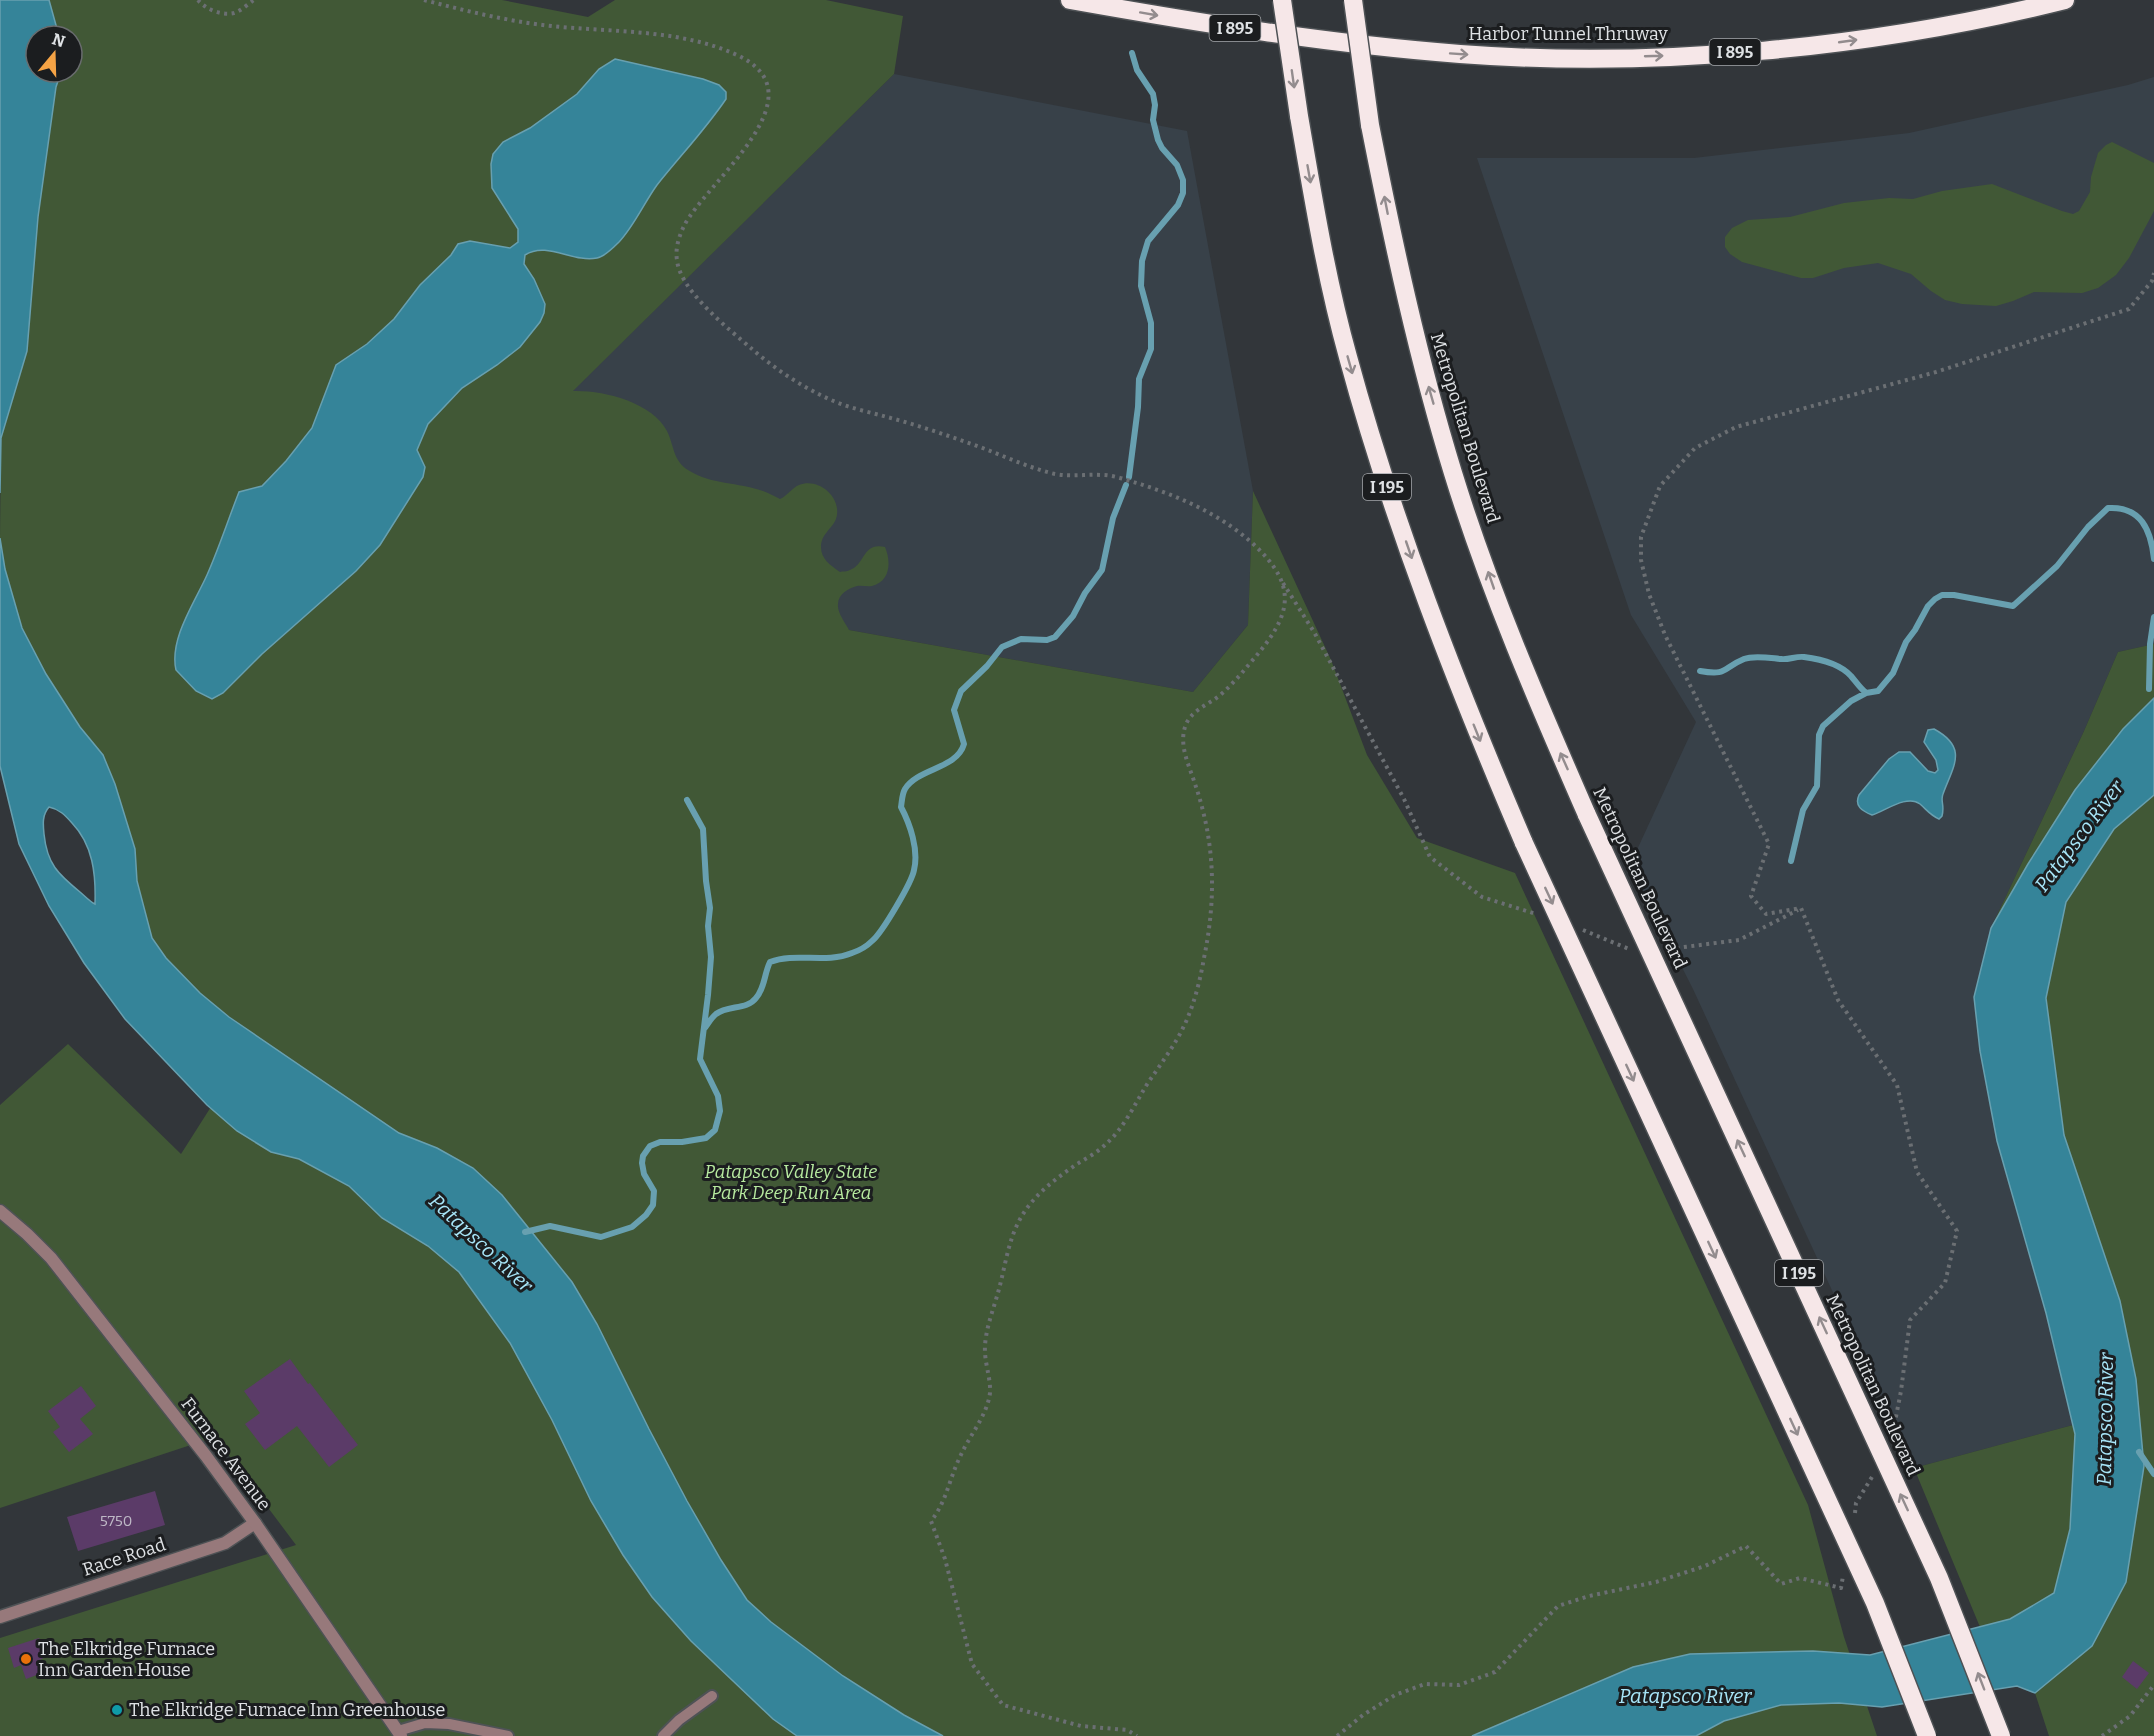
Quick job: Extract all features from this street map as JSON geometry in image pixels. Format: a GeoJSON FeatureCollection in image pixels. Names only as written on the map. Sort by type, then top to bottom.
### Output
{"type":"FeatureCollection","features":[{"type":"Feature","properties":{"kind":"highway","name":"Harbor Tunnel Thruway"},"geometry":{"type":"LineString","coordinates":[[1071,0],[1246,30],[1401,49],[1486,56],[1581,58],[1706,54],[1816,45],[1965,22],[2065,0]]}},
{"type":"Feature","properties":{"kind":"highway","name":"I 195"},"geometry":{"type":"LineString","coordinates":[[1282,0],[1299,116],[1322,244],[1347,355],[1386,484],[1438,634],[1524,843],[1875,1603],[1927,1736]]}},
{"type":"Feature","properties":{"kind":"highway","name":"Metropolitan Boulevard"},"geometry":{"type":"LineString","coordinates":[[1353,0],[1370,125],[1417,345],[1453,474],[1503,613],[1587,815],[1939,1578],[2001,1736]]}},
{"type":"Feature","properties":{"kind":"street","name":"Furnace Avenue"},"geometry":{"type":"LineString","coordinates":[[0,1211],[27,1234],[72,1283],[255,1523],[399,1733]]}},
{"type":"Feature","properties":{"kind":"street","name":"Race Road"},"geometry":{"type":"LineString","coordinates":[[0,1617],[225,1543],[255,1523]]}},
{"type":"Feature","properties":{"kind":"lane"},"geometry":{"type":"LineString","coordinates":[[663,1736],[679,1720],[712,1696]]}},
{"type":"Feature","properties":{"kind":"lane"},"geometry":{"type":"LineString","coordinates":[[399,1733],[425,1723],[449,1724],[508,1736]]}},
{"type":"Feature","properties":{"kind":"path"},"geometry":{"type":"LineString","coordinates":[[198,0],[213,10],[224,13],[234,12],[255,0]]}},
{"type":"Feature","properties":{"kind":"path"},"geometry":{"type":"LineString","coordinates":[[424,0],[512,21],[672,36],[711,46],[745,59],[765,78],[768,93],[767,111],[759,128],[691,214],[682,230],[676,258],[680,271],[693,293],[728,327],[781,372],[830,399],[929,429],[1031,467],[1056,474],[1080,477],[1103,475],[1121,478],[1191,503],[1220,519],[1267,557],[1285,592],[1286,606],[1282,620],[1258,654],[1228,688],[1186,720],[1183,736],[1186,758],[1206,825],[1214,895],[1204,962],[1195,998],[1172,1047],[1118,1131],[1104,1147],[1049,1184],[1030,1204],[1018,1223],[987,1327],[984,1348],[990,1386],[989,1399],[962,1451],[940,1510],[931,1521],[945,1559],[972,1664],[1003,1705],[1081,1726],[1127,1730],[1137,1736]]}},
{"type":"Feature","properties":{"kind":"path"},"geometry":{"type":"LineString","coordinates":[[1892,1436],[1901,1391],[1910,1320],[1945,1283],[1957,1231],[1917,1172],[1897,1085],[1838,1000],[1801,908],[1766,914],[1750,896],[1769,844],[1665,635],[1646,583],[1641,560],[1641,537],[1660,486],[1695,448],[1736,427],[1936,372],[2129,309],[2152,281],[2154,273]]}},
{"type":"Feature","properties":{"kind":"path"},"geometry":{"type":"LineString","coordinates":[[1854,1514],[1856,1503],[1873,1475]]}},
{"type":"Feature","properties":{"kind":"path"},"geometry":{"type":"LineString","coordinates":[[1337,1736],[1364,1714],[1395,1695],[1425,1684],[1459,1685],[1495,1672],[1558,1606],[1578,1599],[1656,1582],[1705,1566],[1746,1546],[1781,1584],[1800,1578],[1841,1588],[1845,1567]]}},
{"type":"Feature","properties":{"kind":"path"},"geometry":{"type":"LineString","coordinates":[[2102,1736],[2130,1716],[2154,1685]]}},
{"type":"Feature","properties":{"kind":"shaded area"},"geometry":{"type":"Polygon","coordinates":[[[894,74],[1187,131],[1253,491],[1248,625],[1193,692],[728,608],[545,418],[894,74]]]}},
{"type":"Feature","properties":{"kind":"shaded area"},"geometry":{"type":"Polygon","coordinates":[[[2154,77],[2154,644],[2118,652],[2084,731],[1991,928],[1974,997],[2073,1425],[1914,1468],[1693,989],[1630,865],[1696,722],[1631,615],[1477,158],[1694,158],[1909,133],[2128,85],[2154,77]]]}},
{"type":"Feature","properties":{"kind":"green space","name":"Patapsco Valley State Park Deep Run Area"},"geometry":{"type":"Polygon","coordinates":[[[49,0],[502,0],[588,17],[615,0],[826,0],[903,16],[894,74],[573,391],[612,396],[639,405],[650,412],[667,431],[679,462],[697,475],[715,481],[754,488],[780,499],[796,486],[807,483],[828,491],[833,497],[837,511],[836,519],[821,542],[821,551],[827,561],[840,572],[848,571],[859,563],[868,550],[878,546],[885,547],[889,564],[883,580],[872,586],[854,587],[844,592],[838,600],[839,611],[849,630],[1193,692],[1248,625],[1253,491],[1331,660],[1367,755],[1417,838],[1515,873],[1808,1505],[1844,1637],[1877,1736],[0,1736],[0,1638],[296,1545],[215,1437],[0,1508],[0,1105],[68,1044],[181,1154],[256,1036],[200,993],[166,958],[152,938],[137,881],[135,849],[115,784],[103,755],[80,727],[46,674],[22,628],[5,569],[0,538],[1,438],[27,351],[38,217],[56,87],[57,84],[84,84],[84,24],[56,24],[49,0]]]}},
{"type":"Feature","properties":{"kind":"green space"},"geometry":{"type":"Polygon","coordinates":[[[2112,142],[2154,163],[2154,211],[2129,258],[2116,275],[2098,288],[2082,293],[2034,292],[1996,306],[1962,304],[1945,300],[1911,274],[1878,263],[1844,268],[1813,278],[1801,278],[1742,262],[1730,254],[1725,247],[1725,237],[1732,228],[1748,220],[1790,217],[1844,203],[1889,198],[1913,199],[1942,191],[1992,184],[2073,214],[2079,211],[2090,192],[2091,177],[2098,153],[2112,142]]]}},
{"type":"Feature","properties":{"kind":"green space"},"geometry":{"type":"Polygon","coordinates":[[[2154,644],[2154,1736],[2049,1736],[2035,1693],[1980,1627],[1914,1468],[2073,1425],[2046,1313],[1997,1141],[1980,1051],[1974,997],[1991,928],[2084,731],[2118,652],[2154,644]]]}},
{"type":"Feature","properties":{"kind":"water"},"geometry":{"type":"Polygon","coordinates":[[[0,0],[49,0],[56,24],[24,24],[24,84],[57,84],[38,217],[27,351],[1,438],[0,493],[0,0]]]}},
{"type":"Feature","properties":{"kind":"water"},"geometry":{"type":"Polygon","coordinates":[[[615,59],[703,79],[719,85],[726,92],[726,99],[657,185],[624,236],[609,252],[600,257],[588,259],[542,250],[525,255],[524,264],[534,279],[545,304],[540,322],[520,347],[462,388],[428,424],[417,450],[425,467],[423,477],[380,545],[356,571],[262,654],[223,693],[212,699],[196,691],[176,670],[176,646],[184,621],[211,565],[239,492],[262,486],[286,461],[312,428],[336,365],[367,344],[394,319],[420,285],[451,255],[458,244],[470,241],[510,248],[518,242],[518,229],[492,188],[493,154],[503,142],[530,128],[577,94],[599,69],[615,59]]]}},
{"type":"Feature","properties":{"kind":"water","name":"Patapsco River"},"geometry":{"type":"Polygon","coordinates":[[[0,538],[5,569],[22,628],[46,674],[80,727],[103,755],[115,784],[135,849],[137,881],[152,938],[166,958],[200,993],[229,1017],[399,1133],[437,1148],[473,1168],[502,1195],[572,1282],[597,1324],[687,1501],[747,1600],[771,1622],[843,1676],[904,1715],[943,1736],[797,1736],[773,1719],[691,1641],[652,1597],[623,1555],[591,1501],[552,1420],[510,1343],[459,1272],[428,1246],[382,1218],[349,1186],[299,1159],[271,1152],[237,1131],[207,1105],[125,1019],[84,963],[49,906],[19,844],[0,766],[0,538]],[[49,807],[43,823],[51,861],[66,880],[95,904],[94,871],[85,841],[67,817],[49,807]]]}},
{"type":"Feature","properties":{"kind":"water","name":"Patapsco River"},"geometry":{"type":"Polygon","coordinates":[[[2154,698],[2154,795],[2114,829],[2066,902],[2046,998],[2064,1135],[2120,1301],[2136,1379],[2144,1466],[2126,1582],[2092,1646],[2035,1693],[2017,1686],[1882,1707],[1839,1703],[1781,1705],[1724,1721],[1696,1736],[1472,1736],[1633,1667],[1690,1654],[1813,1651],[1870,1655],[2010,1619],[2054,1593],[2070,1529],[2075,1434],[2046,1313],[1997,1141],[1980,1051],[1974,997],[1991,928],[2028,864],[2075,790],[2123,729],[2154,698]]]}},
{"type":"Feature","properties":{"kind":"water"},"geometry":{"type":"Polygon","coordinates":[[[1934,729],[1952,743],[1955,751],[1954,766],[1942,797],[1942,816],[1939,819],[1915,801],[1896,804],[1872,815],[1862,810],[1858,805],[1859,795],[1889,759],[1899,752],[1910,752],[1928,771],[1935,773],[1938,770],[1936,760],[1924,742],[1928,730],[1934,729]]]}},
{"type":"Feature","properties":{"kind":"building"},"geometry":{"type":"Polygon","coordinates":[[[290,1359],[358,1445],[329,1467],[297,1426],[265,1450],[245,1424],[260,1413],[244,1391],[290,1359]]]}},
{"type":"Feature","properties":{"kind":"building"},"geometry":{"type":"Polygon","coordinates":[[[81,1386],[96,1406],[80,1419],[93,1434],[69,1452],[53,1432],[60,1427],[48,1411],[81,1386]]]}},
{"type":"Feature","properties":{"kind":"building"},"geometry":{"type":"Polygon","coordinates":[[[155,1491],[165,1525],[78,1551],[67,1517],[155,1491]]]}},
{"type":"Feature","properties":{"kind":"building","name":"The Elkridge Furnace Inn Garden House"},"geometry":{"type":"Polygon","coordinates":[[[39,1638],[46,1657],[37,1661],[42,1673],[26,1679],[21,1665],[14,1668],[8,1648],[39,1638]]]}},
{"type":"Feature","properties":{"kind":"building"},"geometry":{"type":"Polygon","coordinates":[[[2133,1661],[2149,1673],[2137,1689],[2122,1677],[2133,1661]]]}},
{"type":"Feature","properties":{"kind":"waterway"},"geometry":{"type":"LineString","coordinates":[[1129,477],[1138,407],[1139,379],[1151,349],[1151,323],[1141,286],[1142,261],[1148,241],[1178,205],[1183,193],[1183,180],[1177,165],[1158,140],[1153,120],[1155,105],[1153,94],[1137,70],[1132,53]]}},
{"type":"Feature","properties":{"kind":"waterway"},"geometry":{"type":"LineString","coordinates":[[704,1029],[721,1011],[743,1006],[756,998],[770,962],[790,958],[842,956],[862,948],[877,936],[902,896],[914,870],[913,837],[901,807],[905,789],[911,782],[946,764],[960,752],[964,744],[954,710],[961,691],[987,666],[1002,647],[1021,639],[1047,640],[1055,637],[1073,616],[1085,593],[1102,570],[1113,518],[1126,485]]}},
{"type":"Feature","properties":{"kind":"waterway"},"geometry":{"type":"LineString","coordinates":[[1791,861],[1803,810],[1817,786],[1819,735],[1823,726],[1851,701],[1866,693],[1878,691],[1893,673],[1906,642],[1928,606],[1935,599],[1942,595],[1954,595],[2013,606],[2057,566],[2088,527],[2108,508],[2129,511],[2142,522],[2153,548],[2154,559]]}},
{"type":"Feature","properties":{"kind":"waterway"},"geometry":{"type":"LineString","coordinates":[[2149,689],[2150,644],[2154,617]]}},
{"type":"Feature","properties":{"kind":"waterway"},"geometry":{"type":"LineString","coordinates":[[1700,671],[1720,672],[1737,662],[1752,657],[1784,659],[1804,657],[1836,665],[1851,676],[1866,693]]}},
{"type":"Feature","properties":{"kind":"waterway"},"geometry":{"type":"LineString","coordinates":[[525,1232],[550,1226],[601,1237],[632,1227],[646,1215],[653,1205],[654,1191],[644,1174],[642,1163],[643,1156],[650,1146],[660,1142],[682,1142],[706,1138],[715,1130],[720,1111],[718,1096],[700,1059],[711,957],[708,926],[710,908],[703,829],[687,800]]}},
{"type":"Feature","properties":{"kind":"waterway"},"geometry":{"type":"LineString","coordinates":[[2139,1452],[2154,1474]]}},
{"type":"Feature","properties":{"kind":"place","name":"The Elkridge Furnace Inn Garden House"},"geometry":{"type":"Point","coordinates":[26,1659]}},
{"type":"Feature","properties":{"kind":"place","name":"The Elkridge Furnace Inn Greenhouse"},"geometry":{"type":"Point","coordinates":[117,1710]}}]}
